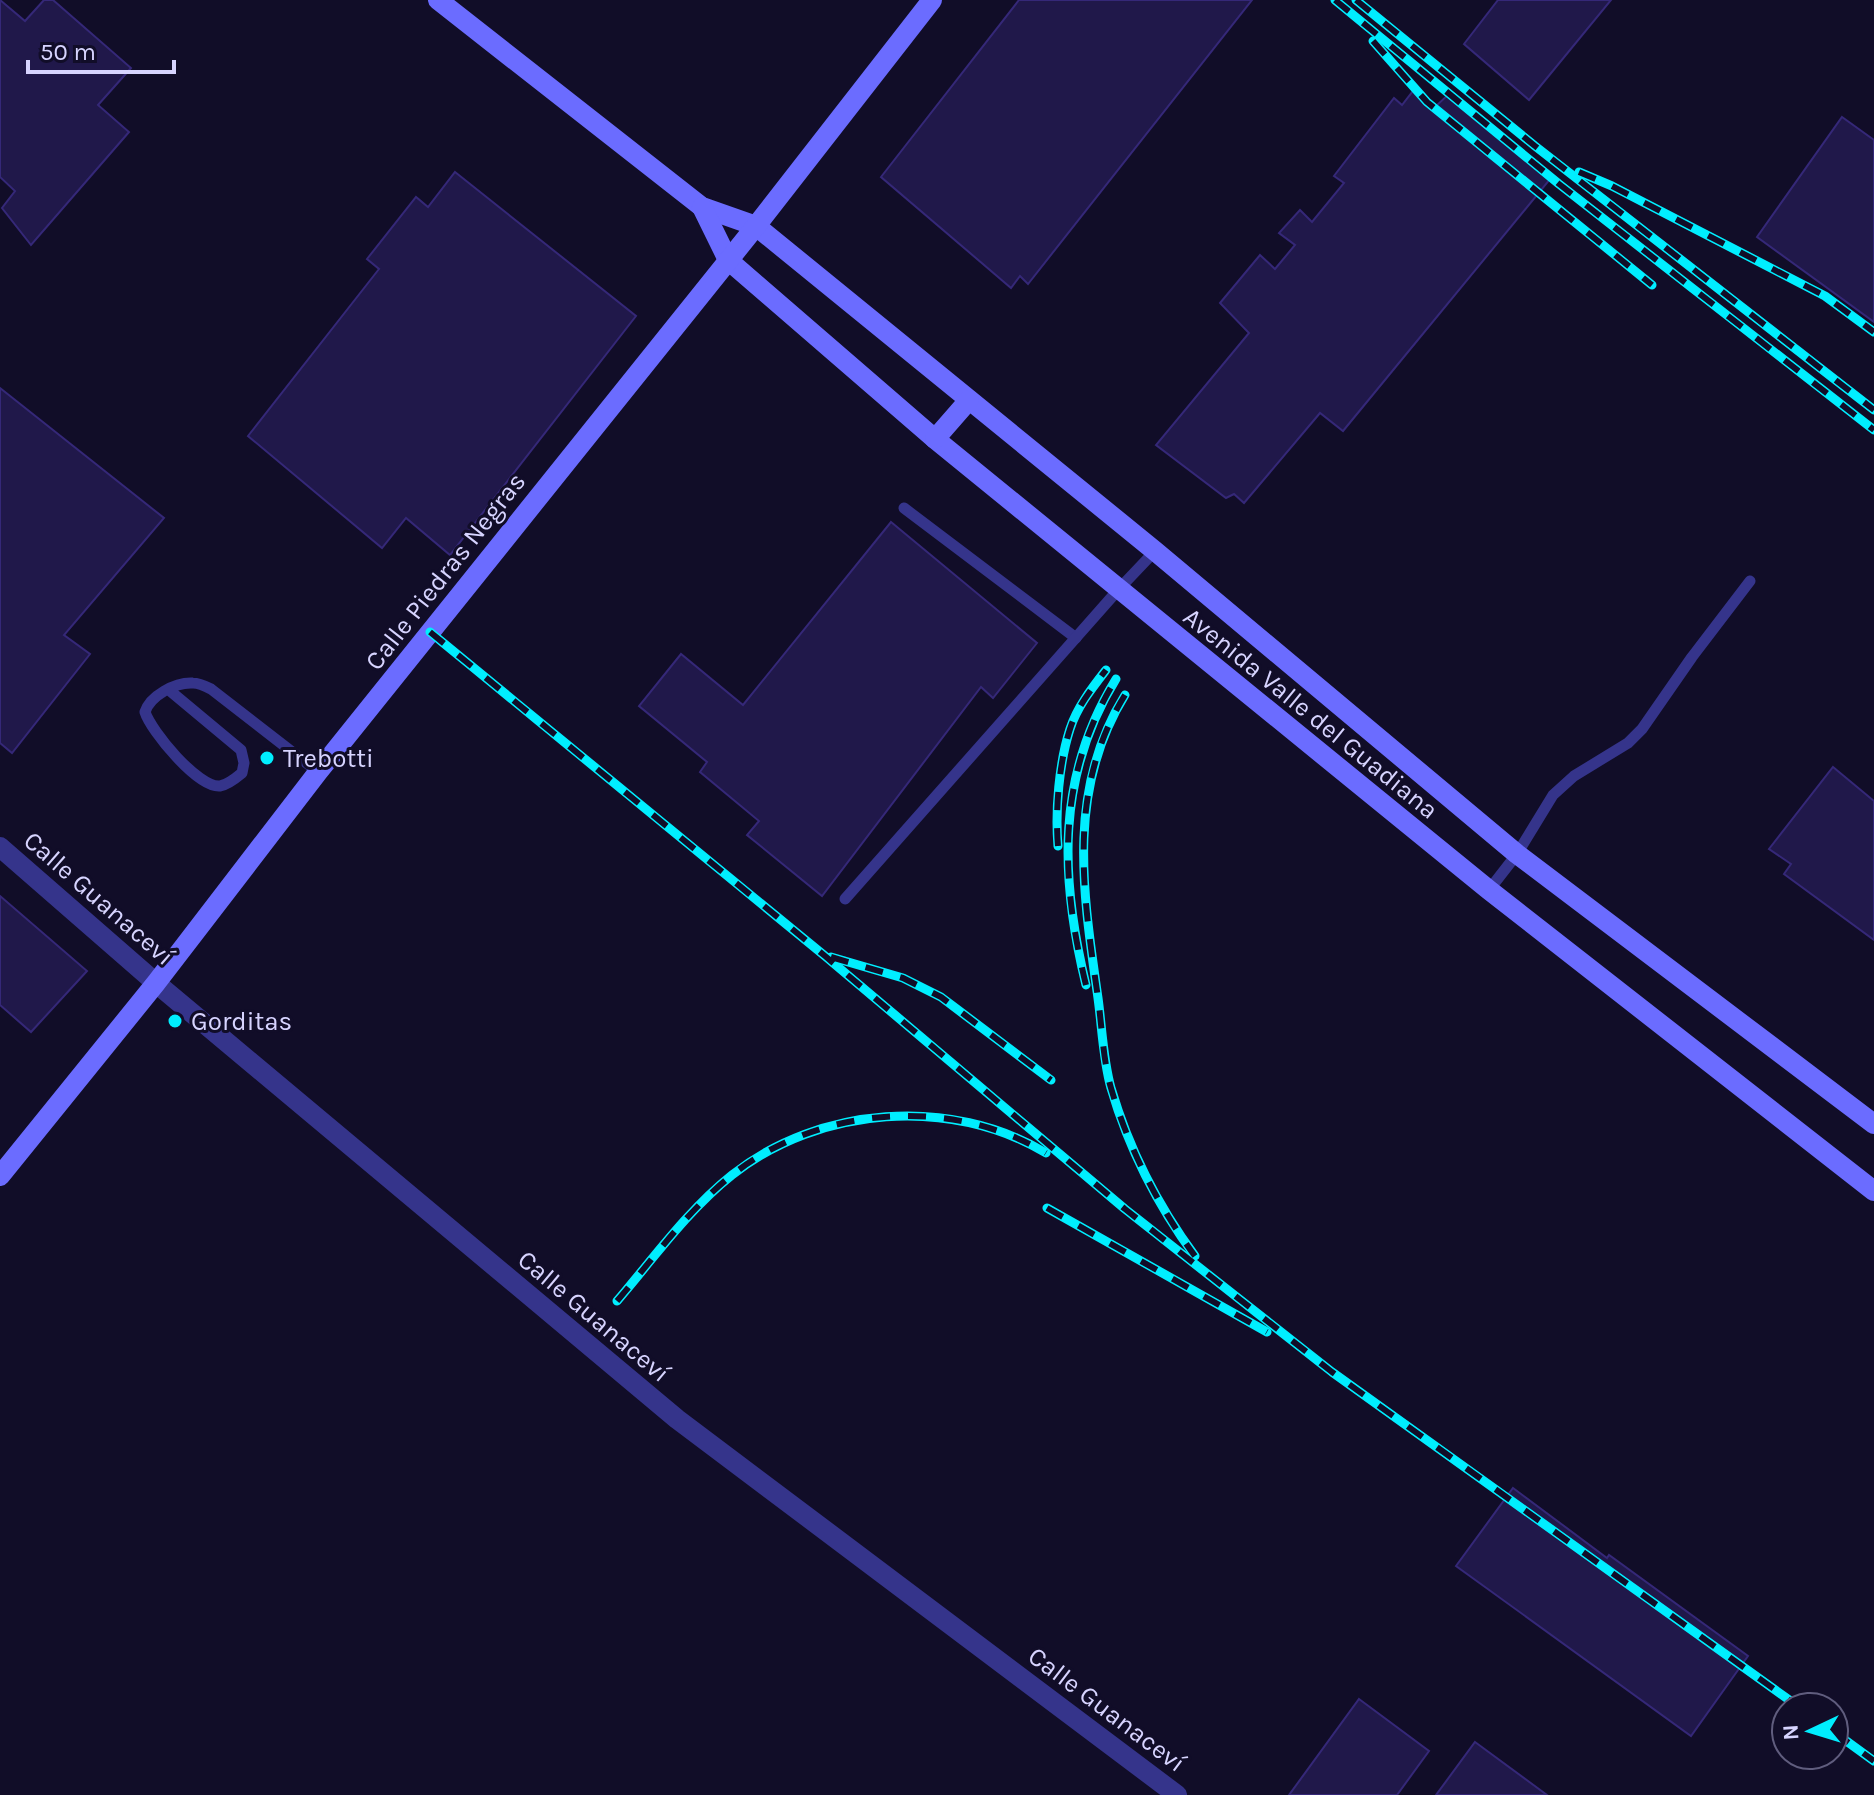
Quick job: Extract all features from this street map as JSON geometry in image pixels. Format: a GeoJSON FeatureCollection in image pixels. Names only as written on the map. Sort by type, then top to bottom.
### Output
{"type":"FeatureCollection","features":[{"type":"Feature","properties":{"kind":"main road"},"geometry":{"type":"LineString","coordinates":[[438,0],[702,207],[728,260]]}},
{"type":"Feature","properties":{"kind":"main road","name":"Calle Piedras Negras"},"geometry":{"type":"LineString","coordinates":[[0,1176],[156,983],[318,772],[756,226],[932,0]]}},
{"type":"Feature","properties":{"kind":"main road","name":"Avenida Valle del Guadiana"},"geometry":{"type":"LineString","coordinates":[[702,207],[756,226],[1155,551],[1517,854],[1874,1124]]}},
{"type":"Feature","properties":{"kind":"main road","name":"Avenida Valle del Guadiana"},"geometry":{"type":"LineString","coordinates":[[728,260],[935,439],[1118,590],[1489,890],[1874,1191]]}},
{"type":"Feature","properties":{"kind":"main road"},"geometry":{"type":"LineString","coordinates":[[935,439],[969,400]]}},
{"type":"Feature","properties":{"kind":"street","name":"Calle Guanaceví"},"geometry":{"type":"LineString","coordinates":[[0,847],[156,983],[677,1419],[1177,1795]]}},
{"type":"Feature","properties":{"kind":"lane"},"geometry":{"type":"LineString","coordinates":[[904,508],[1076,638]]}},
{"type":"Feature","properties":{"kind":"lane"},"geometry":{"type":"LineString","coordinates":[[845,899],[1155,551]]}},
{"type":"Feature","properties":{"kind":"lane"},"geometry":{"type":"LineString","coordinates":[[1489,890],[1517,854],[1553,795],[1574,776],[1628,743],[1642,729],[1750,581]]}},
{"type":"Feature","properties":{"kind":"lane"},"geometry":{"type":"LineString","coordinates":[[169,690],[241,750],[244,763],[242,773],[220,786],[209,784],[193,773],[156,733],[145,712],[147,704],[169,690],[195,682],[211,689],[318,772]]}},
{"type":"Feature","properties":{"kind":"building"},"geometry":{"type":"Polygon","coordinates":[[[0,0],[25,21],[44,0],[53,0],[131,68],[98,105],[129,132],[31,245],[2,208],[15,191],[0,177],[0,0]]]}},
{"type":"Feature","properties":{"kind":"building"},"geometry":{"type":"Polygon","coordinates":[[[1019,0],[1252,0],[1028,284],[1020,276],[1011,288],[881,177],[1019,0]]]}},
{"type":"Feature","properties":{"kind":"building"},"geometry":{"type":"Polygon","coordinates":[[[1498,0],[1611,0],[1529,100],[1464,44],[1498,0]]]}},
{"type":"Feature","properties":{"kind":"building"},"geometry":{"type":"Polygon","coordinates":[[[1413,91],[1435,107],[1450,93],[1551,178],[1343,431],[1320,413],[1244,503],[1234,494],[1226,498],[1156,445],[1249,333],[1220,303],[1260,255],[1275,269],[1295,245],[1279,233],[1300,210],[1312,222],[1344,183],[1334,176],[1394,98],[1402,105],[1413,91]]]}},
{"type":"Feature","properties":{"kind":"building"},"geometry":{"type":"Polygon","coordinates":[[[1842,117],[1874,140],[1874,322],[1757,237],[1842,117]]]}},
{"type":"Feature","properties":{"kind":"building"},"geometry":{"type":"Polygon","coordinates":[[[455,172],[636,316],[450,555],[406,518],[382,548],[248,436],[379,269],[367,259],[416,197],[428,207],[455,172]]]}},
{"type":"Feature","properties":{"kind":"building"},"geometry":{"type":"Polygon","coordinates":[[[0,388],[164,518],[64,635],[90,654],[12,753],[0,743],[0,388]]]}},
{"type":"Feature","properties":{"kind":"building"},"geometry":{"type":"Polygon","coordinates":[[[891,522],[1037,643],[993,698],[981,687],[822,896],[747,835],[759,821],[700,772],[707,762],[639,706],[681,654],[743,705],[891,522]]]}},
{"type":"Feature","properties":{"kind":"building"},"geometry":{"type":"Polygon","coordinates":[[[1833,767],[1874,801],[1874,940],[1784,874],[1791,864],[1769,849],[1833,767]]]}},
{"type":"Feature","properties":{"kind":"building"},"geometry":{"type":"Polygon","coordinates":[[[0,896],[87,971],[31,1032],[0,1005],[0,896]]]}},
{"type":"Feature","properties":{"kind":"building"},"geometry":{"type":"Polygon","coordinates":[[[1513,1488],[1748,1656],[1691,1736],[1456,1566],[1513,1488]]]}},
{"type":"Feature","properties":{"kind":"building"},"geometry":{"type":"Polygon","coordinates":[[[1359,1699],[1429,1751],[1397,1795],[1289,1795],[1359,1699]]]}},
{"type":"Feature","properties":{"kind":"building"},"geometry":{"type":"Polygon","coordinates":[[[1475,1742],[1547,1795],[1436,1795],[1475,1742]]]}},
{"type":"Feature","properties":{"kind":"railway"},"geometry":{"type":"LineString","coordinates":[[1335,0],[1559,184],[1874,430]]}},
{"type":"Feature","properties":{"kind":"railway"},"geometry":{"type":"LineString","coordinates":[[1356,0],[1535,146],[1874,410]]}},
{"type":"Feature","properties":{"kind":"railway"},"geometry":{"type":"LineString","coordinates":[[1373,41],[1427,102],[1652,285]]}},
{"type":"Feature","properties":{"kind":"railway"},"geometry":{"type":"LineString","coordinates":[[1579,172],[1825,296],[1874,332]]}},
{"type":"Feature","properties":{"kind":"railway"},"geometry":{"type":"LineString","coordinates":[[430,632],[825,956],[1125,1209],[1332,1372],[1777,1691]]}},
{"type":"Feature","properties":{"kind":"railway"},"geometry":{"type":"LineString","coordinates":[[1058,846],[1059,787],[1066,742],[1081,705],[1106,670]]}},
{"type":"Feature","properties":{"kind":"railway"},"geometry":{"type":"LineString","coordinates":[[1086,985],[1071,906],[1069,828],[1073,790],[1082,753],[1096,716],[1116,679]]}},
{"type":"Feature","properties":{"kind":"railway"},"geometry":{"type":"LineString","coordinates":[[1125,695],[1106,731],[1094,768],[1084,843],[1084,881],[1104,1055],[1118,1111],[1136,1155],[1157,1197],[1195,1256]]}},
{"type":"Feature","properties":{"kind":"railway"},"geometry":{"type":"LineString","coordinates":[[831,957],[903,978],[941,997],[1051,1080]]}},
{"type":"Feature","properties":{"kind":"railway"},"geometry":{"type":"LineString","coordinates":[[617,1301],[686,1219],[716,1189],[767,1152],[804,1134],[845,1123],[886,1117],[928,1117],[969,1123],[1009,1135],[1046,1153]]}},
{"type":"Feature","properties":{"kind":"railway"},"geometry":{"type":"LineString","coordinates":[[1047,1208],[1267,1332]]}},
{"type":"Feature","properties":{"kind":"railway"},"geometry":{"type":"LineString","coordinates":[[1850,1744],[1874,1761]]}},
{"type":"Feature","properties":{"kind":"place","name":"Trebotti"},"geometry":{"type":"Point","coordinates":[267,758]}},
{"type":"Feature","properties":{"kind":"place","name":"Gorditas"},"geometry":{"type":"Point","coordinates":[175,1021]}}]}
